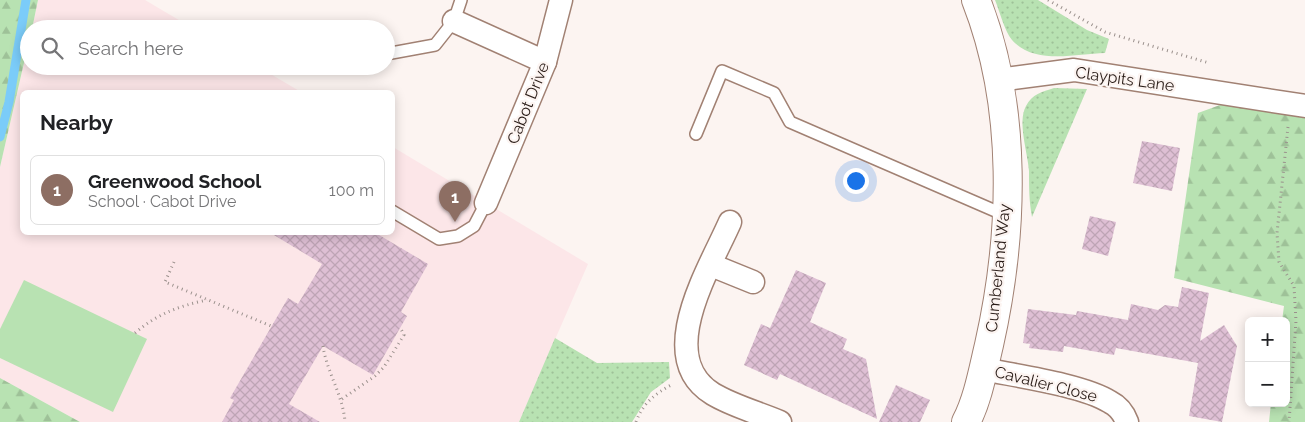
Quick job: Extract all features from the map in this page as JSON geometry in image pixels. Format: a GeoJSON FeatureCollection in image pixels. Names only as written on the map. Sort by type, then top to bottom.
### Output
{"type":"FeatureCollection","features":[{"type":"Feature","properties":{"kind":"street","name":"Cabot Drive"},"geometry":{"type":"LineString","coordinates":[[486,203],[545,62],[561,0]]}},
{"type":"Feature","properties":{"kind":"street"},"geometry":{"type":"LineString","coordinates":[[976,0],[989,33],[998,80]]}},
{"type":"Feature","properties":{"kind":"street"},"geometry":{"type":"LineString","coordinates":[[454,21],[545,62]]}},
{"type":"Feature","properties":{"kind":"street","name":"Claypits Lane"},"geometry":{"type":"LineString","coordinates":[[998,80],[1074,70],[1298,105]]}},
{"type":"Feature","properties":{"kind":"street","name":"Cumberland Way"},"geometry":{"type":"LineString","coordinates":[[966,422],[983,369],[995,319],[1006,216],[1005,124],[998,80]]}},
{"type":"Feature","properties":{"kind":"street"},"geometry":{"type":"LineString","coordinates":[[730,222],[690,314],[685,337],[687,360],[693,374],[713,394],[780,422]]}},
{"type":"Feature","properties":{"kind":"street"},"geometry":{"type":"LineString","coordinates":[[711,265],[753,282]]}},
{"type":"Feature","properties":{"kind":"street","name":"Cavalier Close"},"geometry":{"type":"LineString","coordinates":[[983,369],[1094,393],[1112,402],[1124,415],[1127,422]]}},
{"type":"Feature","properties":{"kind":"lane"},"geometry":{"type":"LineString","coordinates":[[395,52],[435,45],[454,21],[461,0]]}},
{"type":"Feature","properties":{"kind":"lane"},"geometry":{"type":"LineString","coordinates":[[696,134],[722,71],[774,93],[790,122],[1006,216]]}},
{"type":"Feature","properties":{"kind":"lane"},"geometry":{"type":"LineString","coordinates":[[395,213],[439,239],[458,236],[474,226],[486,203]]}},
{"type":"Feature","properties":{"kind":"path"},"geometry":{"type":"LineString","coordinates":[[1048,0],[1105,32],[1212,64]]}},
{"type":"Feature","properties":{"kind":"path"},"geometry":{"type":"LineString","coordinates":[[1289,422],[1296,321],[1294,286],[1280,262],[1277,232],[1298,105]]}},
{"type":"Feature","properties":{"kind":"path"},"geometry":{"type":"LineString","coordinates":[[174,262],[165,282],[272,326]]}},
{"type":"Feature","properties":{"kind":"path"},"geometry":{"type":"LineString","coordinates":[[135,333],[149,321],[168,311],[208,300]]}},
{"type":"Feature","properties":{"kind":"path"},"geometry":{"type":"LineString","coordinates":[[342,399],[375,376],[384,367],[404,335],[400,327]]}},
{"type":"Feature","properties":{"kind":"path"},"geometry":{"type":"LineString","coordinates":[[323,346],[330,372],[342,399],[345,422]]}},
{"type":"Feature","properties":{"kind":"path"},"geometry":{"type":"LineString","coordinates":[[636,422],[655,394],[693,374]]}},
{"type":"Feature","properties":{"kind":"shaded area"},"geometry":{"type":"Polygon","coordinates":[[[38,0],[145,0],[179,20],[34,20],[38,0]]]}},
{"type":"Feature","properties":{"kind":"shaded area"},"geometry":{"type":"Polygon","coordinates":[[[21,75],[272,75],[298,90],[20,90],[20,235],[395,235],[395,148],[588,264],[519,422],[80,422],[0,378],[0,167],[21,75]]]}},
{"type":"Feature","properties":{"kind":"green space"},"geometry":{"type":"Polygon","coordinates":[[[0,0],[38,0],[34,20],[20,20],[21,75],[0,167],[0,0]]]}},
{"type":"Feature","properties":{"kind":"green space"},"geometry":{"type":"Polygon","coordinates":[[[995,0],[1038,0],[1087,30],[1109,39],[1105,53],[1056,56],[1032,53],[1021,48],[1009,36],[995,0]]]}},
{"type":"Feature","properties":{"kind":"green space"},"geometry":{"type":"Polygon","coordinates":[[[1054,88],[1087,89],[1032,217],[1029,171],[1023,129],[1024,113],[1028,102],[1034,96],[1054,88]]]}},
{"type":"Feature","properties":{"kind":"green space"},"geometry":{"type":"Polygon","coordinates":[[[1231,101],[1305,116],[1305,422],[1269,422],[1271,407],[1290,407],[1290,317],[1283,317],[1284,306],[1174,278],[1198,113],[1231,101]]]}},
{"type":"Feature","properties":{"kind":"green space"},"geometry":{"type":"Polygon","coordinates":[[[24,280],[147,339],[113,412],[0,358],[0,329],[24,280]]]}},
{"type":"Feature","properties":{"kind":"green space"},"geometry":{"type":"Polygon","coordinates":[[[555,338],[597,363],[669,362],[670,378],[651,392],[632,422],[519,422],[555,338]]]}},
{"type":"Feature","properties":{"kind":"green space"},"geometry":{"type":"Polygon","coordinates":[[[0,378],[80,422],[0,422],[0,378]]]}},
{"type":"Feature","properties":{"kind":"building"},"geometry":{"type":"Polygon","coordinates":[[[1142,141],[1180,148],[1172,191],[1133,183],[1142,141]]]}},
{"type":"Feature","properties":{"kind":"building"},"geometry":{"type":"Polygon","coordinates":[[[1090,216],[1116,222],[1108,256],[1082,249],[1090,216]]]}},
{"type":"Feature","properties":{"kind":"building"},"geometry":{"type":"Polygon","coordinates":[[[274,235],[379,235],[428,264],[401,312],[407,316],[373,375],[323,346],[289,404],[320,422],[222,422],[234,400],[230,398],[288,298],[298,304],[322,264],[274,235]]]}},
{"type":"Feature","properties":{"kind":"building"},"geometry":{"type":"Polygon","coordinates":[[[796,270],[826,283],[810,322],[847,339],[843,349],[866,359],[877,419],[780,374],[777,380],[744,365],[761,324],[770,328],[796,270]]]}},
{"type":"Feature","properties":{"kind":"building"},"geometry":{"type":"Polygon","coordinates":[[[1182,287],[1209,293],[1200,341],[1224,325],[1237,346],[1222,422],[1189,416],[1198,363],[1116,348],[1114,355],[1064,346],[1063,352],[1029,348],[1030,344],[1023,343],[1028,309],[1076,315],[1077,311],[1128,320],[1131,304],[1158,310],[1165,305],[1178,307],[1182,287]]]}},
{"type":"Feature","properties":{"kind":"building"},"geometry":{"type":"Polygon","coordinates":[[[896,385],[930,400],[920,422],[879,422],[896,385]]]}},
{"type":"Feature","properties":{"kind":"waterway"},"geometry":{"type":"LineString","coordinates":[[23,20],[26,0]]}},
{"type":"Feature","properties":{"kind":"waterway"},"geometry":{"type":"LineString","coordinates":[[0,137],[9,102],[20,36]]}},
{"type":"Feature","properties":{"kind":"place","name":"Greenwood School"},"geometry":{"type":"Point","coordinates":[455,222]}}]}
